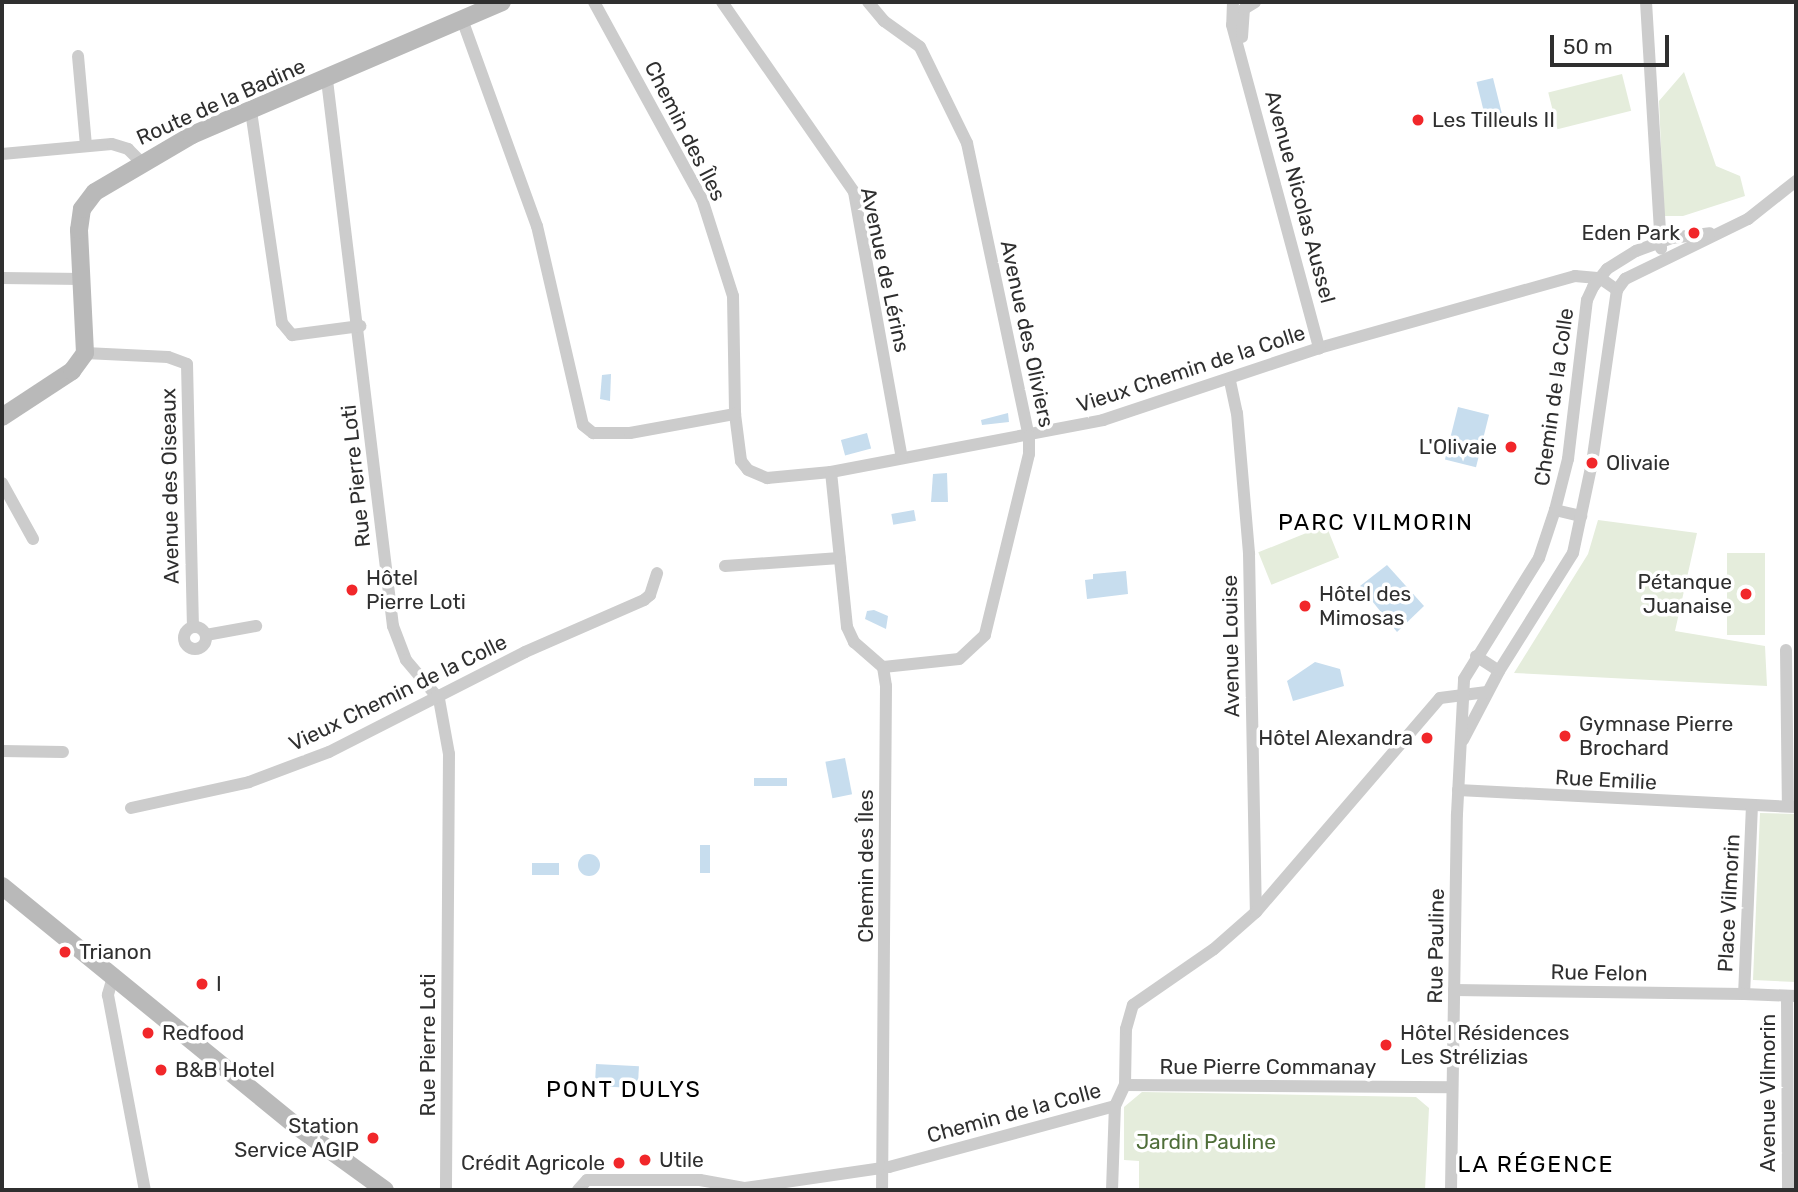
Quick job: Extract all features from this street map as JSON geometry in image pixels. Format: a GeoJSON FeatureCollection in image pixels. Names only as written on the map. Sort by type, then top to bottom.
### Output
{"type":"FeatureCollection","features":[{"type":"Feature","properties":{"kind":"street","name":"Route de la Badine"},"geometry":{"type":"LineString","coordinates":[[85,353],[82,209],[95,191],[141,162],[251,110],[463,22],[502,2]]}},
{"type":"Feature","properties":{"kind":"street","name":"Chemin des Îles"},"geometry":{"type":"LineString","coordinates":[[594,2],[702,199],[733,296],[735,414],[741,461],[748,470],[767,478]]}},
{"type":"Feature","properties":{"kind":"street","name":"Avenue de Lérins"},"geometry":{"type":"LineString","coordinates":[[722,2],[854,191],[902,458]]}},
{"type":"Feature","properties":{"kind":"street","name":"Avenue des Oliviers"},"geometry":{"type":"LineString","coordinates":[[868,2],[884,21],[920,47],[967,143],[1029,436],[1029,454],[985,635],[959,659],[883,667]]}},
{"type":"Feature","properties":{"kind":"street","name":"Avenue Nicolas Aussel"},"geometry":{"type":"LineString","coordinates":[[1233,2],[1233,25],[1244,55],[1319,348]]}},
{"type":"Feature","properties":{"kind":"street","name":"Avenue Nicolas Aussel"},"geometry":{"type":"LineString","coordinates":[[1244,55],[1241,23],[1244,9],[1255,2]]}},
{"type":"Feature","properties":{"kind":"street"},"geometry":{"type":"LineString","coordinates":[[1646,2],[1658,242],[1665,258]]}},
{"type":"Feature","properties":{"kind":"street"},"geometry":{"type":"LineString","coordinates":[[463,22],[537,226],[583,425],[593,433],[630,433],[735,414]]}},
{"type":"Feature","properties":{"kind":"street"},"geometry":{"type":"LineString","coordinates":[[78,56],[86,145]]}},
{"type":"Feature","properties":{"kind":"street","name":"Rue Pierre Loti"},"geometry":{"type":"LineString","coordinates":[[327,80],[360,326],[398,646],[439,699],[449,754],[446,1190]]}},
{"type":"Feature","properties":{"kind":"street"},"geometry":{"type":"LineString","coordinates":[[251,110],[282,323],[292,335],[360,326]]}},
{"type":"Feature","properties":{"kind":"street"},"geometry":{"type":"LineString","coordinates":[[2,154],[112,144],[128,149],[141,162]]}},
{"type":"Feature","properties":{"kind":"street","name":"Chemin de la Colle"},"geometry":{"type":"LineString","coordinates":[[1617,290],[1625,279],[1710,233],[1748,219],[1796,181]]}},
{"type":"Feature","properties":{"kind":"street","name":"Chemin de la Colle"},"geometry":{"type":"LineString","coordinates":[[1462,693],[1464,679],[1476,656],[1539,558],[1555,510],[1568,459],[1587,300],[1600,278],[1618,261],[1658,242],[1710,233]]}},
{"type":"Feature","properties":{"kind":"street","name":"Vieux Chemin de la Colle"},"geometry":{"type":"LineString","coordinates":[[767,478],[831,472],[1103,420],[1230,381],[1319,348],[1575,276],[1600,278]]}},
{"type":"Feature","properties":{"kind":"street"},"geometry":{"type":"LineString","coordinates":[[2,278],[82,279]]}},
{"type":"Feature","properties":{"kind":"street"},"geometry":{"type":"LineString","coordinates":[[1487,692],[1573,554],[1617,290],[1600,278]]}},
{"type":"Feature","properties":{"kind":"street"},"geometry":{"type":"LineString","coordinates":[[2,417],[72,371],[85,353]]}},
{"type":"Feature","properties":{"kind":"street","name":"Avenue des Oiseaux"},"geometry":{"type":"LineString","coordinates":[[85,353],[168,357],[187,364],[193,627]]}},
{"type":"Feature","properties":{"kind":"street","name":"Avenue Louise"},"geometry":{"type":"LineString","coordinates":[[1230,381],[1249,554],[1256,912]]}},
{"type":"Feature","properties":{"kind":"street"},"geometry":{"type":"LineString","coordinates":[[831,472],[847,627],[854,642],[883,667]]}},
{"type":"Feature","properties":{"kind":"street"},"geometry":{"type":"LineString","coordinates":[[2,483],[33,539]]}},
{"type":"Feature","properties":{"kind":"street","name":"Chemin de la Colle"},"geometry":{"type":"LineString","coordinates":[[1555,510],[1581,516]]}},
{"type":"Feature","properties":{"kind":"street"},"geometry":{"type":"LineString","coordinates":[[725,565],[841,558]]}},
{"type":"Feature","properties":{"kind":"street","name":"Vieux Chemin de la Colle"},"geometry":{"type":"LineString","coordinates":[[131,808],[256,780],[329,752],[439,699],[525,652],[643,600],[650,595],[657,573]]}},
{"type":"Feature","properties":{"kind":"street"},"geometry":{"type":"LineString","coordinates":[[206,635],[202,647],[188,646],[184,635],[193,627],[206,635],[256,626]]}},
{"type":"Feature","properties":{"kind":"street"},"geometry":{"type":"LineString","coordinates":[[1786,650],[1792,806]]}},
{"type":"Feature","properties":{"kind":"street"},"geometry":{"type":"LineString","coordinates":[[1476,656],[1499,671]]}},
{"type":"Feature","properties":{"kind":"street","name":"Chemin des Îles"},"geometry":{"type":"LineString","coordinates":[[882,1190],[883,667]]}},
{"type":"Feature","properties":{"kind":"street","name":"Chemin de la Colle"},"geometry":{"type":"LineString","coordinates":[[578,1190],[587,1181],[701,1180],[745,1188],[882,1167],[1115,1106],[1125,1085],[1126,1029],[1133,1005],[1214,949],[1256,912],[1440,698],[1462,693],[1487,692]]}},
{"type":"Feature","properties":{"kind":"street","name":"Rue Pauline"},"geometry":{"type":"LineString","coordinates":[[1462,744],[1487,692]]}},
{"type":"Feature","properties":{"kind":"street","name":"Rue Pauline"},"geometry":{"type":"LineString","coordinates":[[1451,1190],[1462,693]]}},
{"type":"Feature","properties":{"kind":"street"},"geometry":{"type":"LineString","coordinates":[[2,751],[63,752]]}},
{"type":"Feature","properties":{"kind":"street","name":"Rue Emilie"},"geometry":{"type":"LineString","coordinates":[[1458,790],[1752,804]]}},
{"type":"Feature","properties":{"kind":"street","name":"Place Vilmorin"},"geometry":{"type":"LineString","coordinates":[[1792,806],[1752,804],[1744,995],[1792,996]]}},
{"type":"Feature","properties":{"kind":"street"},"geometry":{"type":"LineString","coordinates":[[2,886],[354,1171],[385,1190]]}},
{"type":"Feature","properties":{"kind":"street"},"geometry":{"type":"LineString","coordinates":[[113,977],[108,995],[145,1190]]}},
{"type":"Feature","properties":{"kind":"street","name":"Rue Felon"},"geometry":{"type":"LineString","coordinates":[[1454,990],[1744,995]]}},
{"type":"Feature","properties":{"kind":"street","name":"Avenue Vilmorin"},"geometry":{"type":"LineString","coordinates":[[1788,1190],[1792,996]]}},
{"type":"Feature","properties":{"kind":"street","name":"Rue Pierre Commanay"},"geometry":{"type":"LineString","coordinates":[[1125,1085],[1452,1087]]}},
{"type":"Feature","properties":{"kind":"street"},"geometry":{"type":"LineString","coordinates":[[1112,1190],[1115,1106]]}},
{"type":"Feature","properties":{"kind":"green space"},"geometry":{"type":"Polygon","coordinates":[[[1684,72],[1716,166],[1740,176],[1745,196],[1683,216],[1664,216],[1659,101],[1684,72]]]}},
{"type":"Feature","properties":{"kind":"green space"},"geometry":{"type":"Polygon","coordinates":[[[1622,74],[1631,111],[1557,129],[1548,92],[1622,74]]]}},
{"type":"Feature","properties":{"kind":"green space"},"geometry":{"type":"Polygon","coordinates":[[[1598,520],[1697,533],[1675,631],[1765,646],[1767,686],[1514,673],[1588,554],[1598,520]]]}},
{"type":"Feature","properties":{"kind":"green space"},"geometry":{"type":"Polygon","coordinates":[[[1326,525],[1339,557],[1271,585],[1258,552],[1326,525]]]}},
{"type":"Feature","properties":{"kind":"green space","name":"Pétanque Juanaise"},"geometry":{"type":"Polygon","coordinates":[[[1727,553],[1765,553],[1765,635],[1727,635],[1727,553]]]}},
{"type":"Feature","properties":{"kind":"green space"},"geometry":{"type":"Polygon","coordinates":[[[1760,813],[1796,814],[1796,982],[1753,980],[1760,813]]]}},
{"type":"Feature","properties":{"kind":"green space","name":"Jardin Pauline"},"geometry":{"type":"Polygon","coordinates":[[[1142,1092],[1416,1097],[1429,1108],[1425,1190],[1139,1190],[1139,1161],[1124,1160],[1124,1107],[1142,1092]]]}},
{"type":"Feature","properties":{"kind":"water"},"geometry":{"type":"Polygon","coordinates":[[[1493,78],[1502,115],[1486,119],[1477,82],[1493,78]]]}},
{"type":"Feature","properties":{"kind":"water"},"geometry":{"type":"Polygon","coordinates":[[[611,374],[610,401],[600,399],[602,375],[611,374]]]}},
{"type":"Feature","properties":{"kind":"water"},"geometry":{"type":"Polygon","coordinates":[[[1458,407],[1489,415],[1476,467],[1445,459],[1458,407]]]}},
{"type":"Feature","properties":{"kind":"water"},"geometry":{"type":"Polygon","coordinates":[[[1008,413],[1009,422],[982,425],[981,420],[1008,413]]]}},
{"type":"Feature","properties":{"kind":"water"},"geometry":{"type":"Polygon","coordinates":[[[867,433],[871,448],[845,455],[841,440],[867,433]]]}},
{"type":"Feature","properties":{"kind":"water"},"geometry":{"type":"Polygon","coordinates":[[[947,473],[948,502],[931,502],[933,474],[947,473]]]}},
{"type":"Feature","properties":{"kind":"water"},"geometry":{"type":"Polygon","coordinates":[[[914,510],[916,521],[893,525],[891,514],[914,510]]]}},
{"type":"Feature","properties":{"kind":"water"},"geometry":{"type":"Polygon","coordinates":[[[1387,565],[1424,606],[1397,632],[1360,586],[1387,565]]]}},
{"type":"Feature","properties":{"kind":"water"},"geometry":{"type":"Polygon","coordinates":[[[1126,571],[1128,594],[1087,599],[1085,580],[1093,579],[1093,574],[1126,571]]]}},
{"type":"Feature","properties":{"kind":"water"},"geometry":{"type":"Polygon","coordinates":[[[874,610],[888,616],[886,629],[865,619],[867,611],[874,610]]]}},
{"type":"Feature","properties":{"kind":"water"},"geometry":{"type":"Polygon","coordinates":[[[1315,662],[1340,669],[1344,686],[1293,701],[1287,681],[1315,662]]]}},
{"type":"Feature","properties":{"kind":"water"},"geometry":{"type":"Polygon","coordinates":[[[845,758],[852,794],[832,798],[825,762],[845,758]]]}},
{"type":"Feature","properties":{"kind":"water"},"geometry":{"type":"Polygon","coordinates":[[[754,778],[787,778],[787,786],[754,786],[754,778]]]}},
{"type":"Feature","properties":{"kind":"water"},"geometry":{"type":"Polygon","coordinates":[[[700,845],[710,845],[710,873],[700,873],[700,845]]]}},
{"type":"Feature","properties":{"kind":"water"},"geometry":{"type":"Polygon","coordinates":[[[589,854],[597,857],[600,865],[597,873],[589,876],[581,873],[578,865],[581,857],[589,854]]]}},
{"type":"Feature","properties":{"kind":"water"},"geometry":{"type":"Polygon","coordinates":[[[532,863],[559,863],[559,875],[532,875],[532,863]]]}},
{"type":"Feature","properties":{"kind":"water"},"geometry":{"type":"Polygon","coordinates":[[[596,1064],[639,1066],[638,1088],[595,1086],[596,1064]]]}},
{"type":"Feature","properties":{"kind":"place","name":"Les Tilleuls II"},"geometry":{"type":"Point","coordinates":[1418,120]}},
{"type":"Feature","properties":{"kind":"place","name":"Eden Park"},"geometry":{"type":"Point","coordinates":[1694,233]}},
{"type":"Feature","properties":{"kind":"place","name":"L'Olivaie"},"geometry":{"type":"Point","coordinates":[1511,447]}},
{"type":"Feature","properties":{"kind":"place","name":"Olivaie"},"geometry":{"type":"Point","coordinates":[1592,463]}},
{"type":"Feature","properties":{"kind":"place","name":"Hôtel Pierre Loti"},"geometry":{"type":"Point","coordinates":[352,590]}},
{"type":"Feature","properties":{"kind":"place","name":"Pétanque Juanaise"},"geometry":{"type":"Point","coordinates":[1746,594]}},
{"type":"Feature","properties":{"kind":"place","name":"Hôtel des Mimosas"},"geometry":{"type":"Point","coordinates":[1305,606]}},
{"type":"Feature","properties":{"kind":"place","name":"Gymnase Pierre Brochard"},"geometry":{"type":"Point","coordinates":[1565,736]}},
{"type":"Feature","properties":{"kind":"place","name":"Hôtel Alexandra"},"geometry":{"type":"Point","coordinates":[1427,738]}},
{"type":"Feature","properties":{"kind":"place","name":"Trianon"},"geometry":{"type":"Point","coordinates":[65,952]}},
{"type":"Feature","properties":{"kind":"place","name":"I"},"geometry":{"type":"Point","coordinates":[202,984]}},
{"type":"Feature","properties":{"kind":"place","name":"Redfood"},"geometry":{"type":"Point","coordinates":[148,1033]}},
{"type":"Feature","properties":{"kind":"place","name":"Hôtel Résidences Les Strélizias"},"geometry":{"type":"Point","coordinates":[1386,1045]}},
{"type":"Feature","properties":{"kind":"place","name":"B&B Hotel"},"geometry":{"type":"Point","coordinates":[161,1070]}},
{"type":"Feature","properties":{"kind":"place","name":"Station Service AGIP"},"geometry":{"type":"Point","coordinates":[373,1138]}},
{"type":"Feature","properties":{"kind":"place","name":"Utile"},"geometry":{"type":"Point","coordinates":[645,1160]}},
{"type":"Feature","properties":{"kind":"place","name":"Crédit Agricole"},"geometry":{"type":"Point","coordinates":[619,1163]}},
{"type":"Feature","properties":{"kind":"district","name":"PARC VILMORIN"},"geometry":{"type":"Point","coordinates":[1376,522]}},
{"type":"Feature","properties":{"kind":"district","name":"PONT DULYS"},"geometry":{"type":"Point","coordinates":[624,1089]}},
{"type":"Feature","properties":{"kind":"district","name":"LA RÉGENCE"},"geometry":{"type":"Point","coordinates":[1536,1164]}}]}
